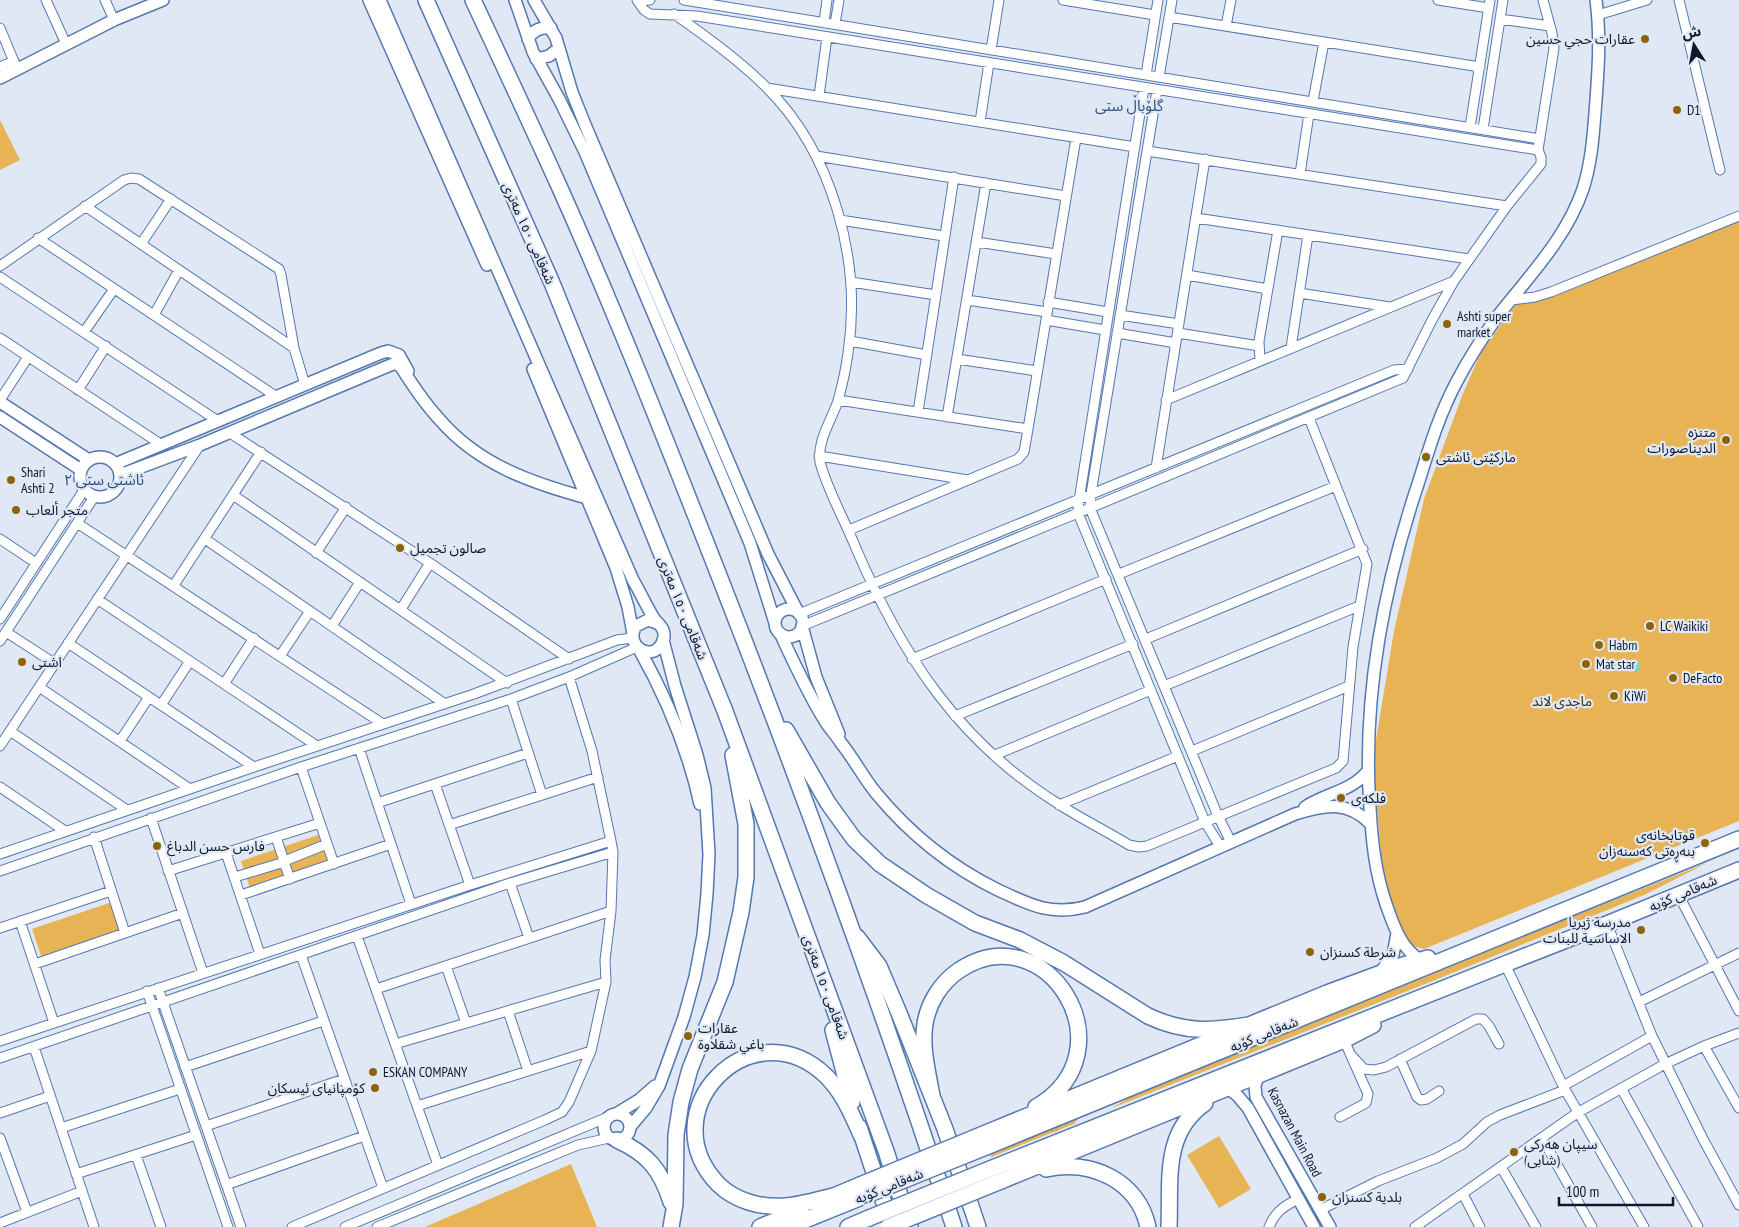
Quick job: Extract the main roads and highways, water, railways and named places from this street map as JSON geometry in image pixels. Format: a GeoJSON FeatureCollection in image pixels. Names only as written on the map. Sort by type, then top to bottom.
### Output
{"type":"FeatureCollection","features":[{"type":"Feature","properties":{"kind":"highway","name":"شەقامی ١٥٠ مەتری"},"geometry":{"type":"LineString","coordinates":[[426,0],[552,283],[725,712],[886,1151],[910,1227]]}},
{"type":"Feature","properties":{"kind":"highway"},"geometry":{"type":"LineString","coordinates":[[473,0],[560,188],[652,405],[765,693],[924,1136],[954,1227]]}},
{"type":"Feature","properties":{"kind":"highway"},"geometry":{"type":"LineString","coordinates":[[765,693],[828,803],[854,839],[880,864],[926,895],[975,922],[1050,954],[1148,1016],[1159,1021],[1184,1029],[1197,1030],[1223,1029],[1255,1024]]}},
{"type":"Feature","properties":{"kind":"highway"},"geometry":{"type":"LineString","coordinates":[[673,1220],[676,1136],[681,1102],[690,1069],[725,982],[734,947],[746,877],[746,824],[725,712]]}},
{"type":"Feature","properties":{"kind":"highway"},"geometry":{"type":"LineString","coordinates":[[1733,842],[1739,870]]}},
{"type":"Feature","properties":{"kind":"highway","name":"شەقامی کۆیە"},"geometry":{"type":"LineString","coordinates":[[788,1227],[861,1191],[1733,842]]}},
{"type":"Feature","properties":{"kind":"highway","name":"شەقامی کۆیە"},"geometry":{"type":"LineString","coordinates":[[848,1227],[1739,870]]}},
{"type":"Feature","properties":{"kind":"highway"},"geometry":{"type":"LineString","coordinates":[[850,927],[879,966],[900,1013],[932,1096],[978,1227]]}},
{"type":"Feature","properties":{"kind":"highway"},"geometry":{"type":"LineString","coordinates":[[810,942],[862,1137],[892,1227]]}},
{"type":"Feature","properties":{"kind":"highway"},"geometry":{"type":"LineString","coordinates":[[998,1128],[1327,993],[1420,960],[1462,952]]}},
{"type":"Feature","properties":{"kind":"highway"},"geometry":{"type":"LineString","coordinates":[[932,1096],[924,1034],[927,1016],[938,990],[952,976],[978,961],[999,957],[1034,965],[1056,980],[1072,1004],[1078,1023],[1078,1049],[1069,1073],[1057,1090],[1041,1104],[998,1128],[984,1141]]}},
{"type":"Feature","properties":{"kind":"highway"},"geometry":{"type":"LineString","coordinates":[[888,1227],[1258,1075],[1347,1047],[1401,1005]]}},
{"type":"Feature","properties":{"kind":"highway"},"geometry":{"type":"LineString","coordinates":[[861,1191],[796,1205],[773,1206],[750,1202],[729,1193],[710,1174],[698,1149],[696,1119],[702,1098],[713,1080],[724,1068],[754,1054],[771,1052],[787,1054],[803,1060],[817,1068],[832,1082],[844,1099],[862,1137]]}},
{"type":"Feature","properties":{"kind":"highway"},"geometry":{"type":"LineString","coordinates":[[1169,1227],[1171,1160],[1177,1134],[1191,1114],[1225,1089]]}},
{"type":"Feature","properties":{"kind":"highway"},"geometry":{"type":"LineString","coordinates":[[613,1139],[641,1153],[654,1165],[667,1189],[673,1220]]}},
{"type":"Feature","properties":{"kind":"highway"},"geometry":{"type":"LineString","coordinates":[[1001,1181],[1057,1166],[1082,1166],[1095,1170],[1107,1174],[1128,1190],[1142,1210],[1148,1227]]}},
{"type":"Feature","properties":{"kind":"highway"},"geometry":{"type":"LineString","coordinates":[[760,1227],[837,1195]]}},
{"type":"Feature","properties":{"kind":"water"},"geometry":{"type":"Polygon","coordinates":[[[1634,660],[1640,666],[1634,672],[1628,666],[1634,660]]]}},
{"type":"Feature","properties":{"kind":"place","name":"عقارات حجي حسين"},"geometry":{"type":"Point","coordinates":[1645,39]}},
{"type":"Feature","properties":{"kind":"place","name":"D1"},"geometry":{"type":"Point","coordinates":[1677,110]}},
{"type":"Feature","properties":{"kind":"place","name":"Ashti super market"},"geometry":{"type":"Point","coordinates":[1447,324]}},
{"type":"Feature","properties":{"kind":"place","name":"متنزه الديناصورات"},"geometry":{"type":"Point","coordinates":[1726,440]}},
{"type":"Feature","properties":{"kind":"place","name":"مارکێتی ئاشتی"},"geometry":{"type":"Point","coordinates":[1426,457]}},
{"type":"Feature","properties":{"kind":"place","name":"Shari Ashti 2"},"geometry":{"type":"Point","coordinates":[11,480]}},
{"type":"Feature","properties":{"kind":"place","name":"متجر ألعاب"},"geometry":{"type":"Point","coordinates":[16,510]}},
{"type":"Feature","properties":{"kind":"place","name":"صالون تجميل"},"geometry":{"type":"Point","coordinates":[400,548]}},
{"type":"Feature","properties":{"kind":"place","name":"LC Waikiki"},"geometry":{"type":"Point","coordinates":[1650,626]}},
{"type":"Feature","properties":{"kind":"place","name":"Habm"},"geometry":{"type":"Point","coordinates":[1599,645]}},
{"type":"Feature","properties":{"kind":"place","name":"اشتی"},"geometry":{"type":"Point","coordinates":[22,662]}},
{"type":"Feature","properties":{"kind":"place","name":"Mat star"},"geometry":{"type":"Point","coordinates":[1586,664]}},
{"type":"Feature","properties":{"kind":"place","name":"DeFacto"},"geometry":{"type":"Point","coordinates":[1673,678]}},
{"type":"Feature","properties":{"kind":"place","name":"KiWi"},"geometry":{"type":"Point","coordinates":[1614,696]}},
{"type":"Feature","properties":{"kind":"place","name":"فلکەی"},"geometry":{"type":"Point","coordinates":[1341,798]}},
{"type":"Feature","properties":{"kind":"place","name":"قوتابخانەی بنەڕەتی کەسنەزان"},"geometry":{"type":"Point","coordinates":[1705,843]}},
{"type":"Feature","properties":{"kind":"place","name":"فارس حسن الدباغ"},"geometry":{"type":"Point","coordinates":[157,846]}},
{"type":"Feature","properties":{"kind":"place","name":"مدرسة ژيريا الاساسية للبنات"},"geometry":{"type":"Point","coordinates":[1641,930]}},
{"type":"Feature","properties":{"kind":"place","name":"شرطة كسنزان"},"geometry":{"type":"Point","coordinates":[1310,952]}},
{"type":"Feature","properties":{"kind":"place","name":"عقارات باغي شقلاوة"},"geometry":{"type":"Point","coordinates":[688,1036]}},
{"type":"Feature","properties":{"kind":"place","name":"ESKAN COMPANY"},"geometry":{"type":"Point","coordinates":[373,1072]}},
{"type":"Feature","properties":{"kind":"place","name":"کۆمپانیای ئیسکان"},"geometry":{"type":"Point","coordinates":[375,1088]}},
{"type":"Feature","properties":{"kind":"place","name":"سیپان هەرکی (شابی)"},"geometry":{"type":"Point","coordinates":[1514,1152]}},
{"type":"Feature","properties":{"kind":"place","name":"بلدية كسنزان"},"geometry":{"type":"Point","coordinates":[1322,1197]}},
{"type":"Feature","properties":{"kind":"district","name":"گلۆباڵ ستی"},"geometry":{"type":"Point","coordinates":[1129,105]}},
{"type":"Feature","properties":{"kind":"district","name":"ئاشتی ستی ٢"},"geometry":{"type":"Point","coordinates":[104,479]}},
{"type":"Feature","properties":{"kind":"park label","name":"ماجدی لاند"},"geometry":{"type":"Point","coordinates":[1562,701]}}]}
